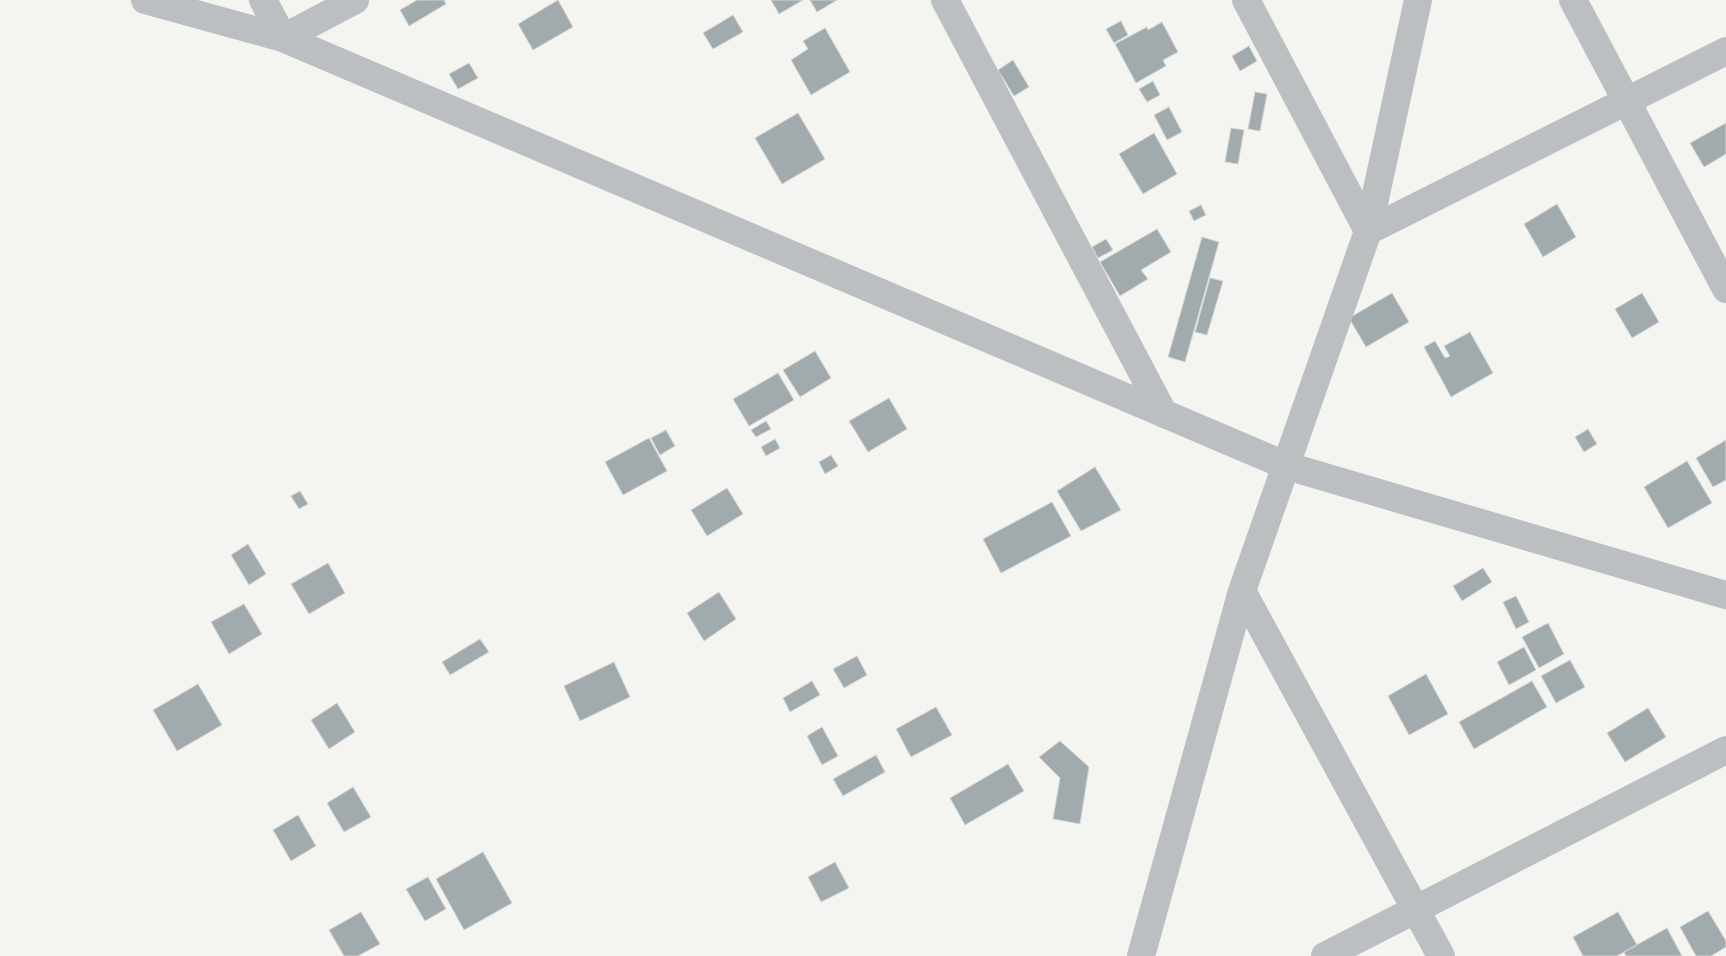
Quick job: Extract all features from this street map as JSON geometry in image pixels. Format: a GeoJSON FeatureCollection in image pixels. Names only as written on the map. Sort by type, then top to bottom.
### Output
{"type":"FeatureCollection","features":[{"type":"Feature","properties":{"kind":"street"},"geometry":{"type":"LineString","coordinates":[[145,0],[283,38],[1287,466],[1726,595]]}},
{"type":"Feature","properties":{"kind":"street"},"geometry":{"type":"LineString","coordinates":[[263,0],[283,38]]}},
{"type":"Feature","properties":{"kind":"street"},"geometry":{"type":"LineString","coordinates":[[283,38],[355,0]]}},
{"type":"Feature","properties":{"kind":"street"},"geometry":{"type":"LineString","coordinates":[[945,0],[1164,414]]}},
{"type":"Feature","properties":{"kind":"street"},"geometry":{"type":"LineString","coordinates":[[1246,0],[1368,231]]}},
{"type":"Feature","properties":{"kind":"street"},"geometry":{"type":"LineString","coordinates":[[1123,956],[1144,944],[1242,591],[1368,231],[1418,0]]}},
{"type":"Feature","properties":{"kind":"street"},"geometry":{"type":"LineString","coordinates":[[1573,0],[1726,289]]}},
{"type":"Feature","properties":{"kind":"street"},"geometry":{"type":"LineString","coordinates":[[1368,231],[1726,51]]}},
{"type":"Feature","properties":{"kind":"street"},"geometry":{"type":"LineString","coordinates":[[1242,591],[1441,956]]}},
{"type":"Feature","properties":{"kind":"street"},"geometry":{"type":"LineString","coordinates":[[1325,956],[1726,750]]}},
{"type":"Feature","properties":{"kind":"building"},"geometry":{"type":"Polygon","coordinates":[[[417,0],[444,0],[446,4],[409,26],[400,10],[417,0]]]}},
{"type":"Feature","properties":{"kind":"building"},"geometry":{"type":"Polygon","coordinates":[[[558,0],[573,27],[533,50],[518,24],[558,0]]]}},
{"type":"Feature","properties":{"kind":"building"},"geometry":{"type":"Polygon","coordinates":[[[771,0],[803,0],[779,14],[771,0]]]}},
{"type":"Feature","properties":{"kind":"building"},"geometry":{"type":"Polygon","coordinates":[[[810,0],[837,0],[817,12],[810,0]]]}},
{"type":"Feature","properties":{"kind":"building"},"geometry":{"type":"Polygon","coordinates":[[[733,15],[743,32],[713,49],[703,33],[733,15]]]}},
{"type":"Feature","properties":{"kind":"building"},"geometry":{"type":"Polygon","coordinates":[[[1121,21],[1128,35],[1114,43],[1106,29],[1121,21]]]}},
{"type":"Feature","properties":{"kind":"building"},"geometry":{"type":"Polygon","coordinates":[[[1162,22],[1178,52],[1163,60],[1166,66],[1136,83],[1115,44],[1147,27],[1148,30],[1162,22]]]}},
{"type":"Feature","properties":{"kind":"building"},"geometry":{"type":"Polygon","coordinates":[[[825,28],[850,72],[811,95],[791,60],[808,49],[803,41],[825,28]]]}},
{"type":"Feature","properties":{"kind":"building"},"geometry":{"type":"Polygon","coordinates":[[[1249,46],[1257,61],[1240,71],[1232,56],[1249,46]]]}},
{"type":"Feature","properties":{"kind":"building"},"geometry":{"type":"Polygon","coordinates":[[[1013,60],[1029,87],[1014,96],[998,70],[1013,60]]]}},
{"type":"Feature","properties":{"kind":"building"},"geometry":{"type":"Polygon","coordinates":[[[469,63],[478,78],[458,89],[449,74],[469,63]]]}},
{"type":"Feature","properties":{"kind":"building"},"geometry":{"type":"Polygon","coordinates":[[[1153,81],[1160,95],[1147,102],[1139,89],[1153,81]]]}},
{"type":"Feature","properties":{"kind":"building"},"geometry":{"type":"Polygon","coordinates":[[[1255,92],[1267,94],[1260,131],[1248,129],[1255,92]]]}},
{"type":"Feature","properties":{"kind":"building"},"geometry":{"type":"Polygon","coordinates":[[[1169,107],[1182,132],[1167,140],[1154,115],[1169,107]]]}},
{"type":"Feature","properties":{"kind":"building"},"geometry":{"type":"Polygon","coordinates":[[[798,113],[825,159],[782,184],[755,138],[798,113]]]}},
{"type":"Feature","properties":{"kind":"building"},"geometry":{"type":"Polygon","coordinates":[[[1726,123],[1726,154],[1704,167],[1690,143],[1726,123]]]}},
{"type":"Feature","properties":{"kind":"building"},"geometry":{"type":"Polygon","coordinates":[[[1231,128],[1244,130],[1238,164],[1225,162],[1231,128]]]}},
{"type":"Feature","properties":{"kind":"building"},"geometry":{"type":"Polygon","coordinates":[[[1154,133],[1177,174],[1143,194],[1119,154],[1154,133]]]}},
{"type":"Feature","properties":{"kind":"building"},"geometry":{"type":"Polygon","coordinates":[[[1557,204],[1576,237],[1543,257],[1524,224],[1557,204]]]}},
{"type":"Feature","properties":{"kind":"building"},"geometry":{"type":"Polygon","coordinates":[[[1201,205],[1206,215],[1194,221],[1189,211],[1201,205]]]}},
{"type":"Feature","properties":{"kind":"building"},"geometry":{"type":"Polygon","coordinates":[[[1157,229],[1171,252],[1141,270],[1148,279],[1120,296],[1100,262],[1157,229]]]}},
{"type":"Feature","properties":{"kind":"building"},"geometry":{"type":"Polygon","coordinates":[[[1202,237],[1219,242],[1185,362],[1168,357],[1202,237]]]}},
{"type":"Feature","properties":{"kind":"building"},"geometry":{"type":"Polygon","coordinates":[[[1106,239],[1113,250],[1098,258],[1092,247],[1106,239]]]}},
{"type":"Feature","properties":{"kind":"building"},"geometry":{"type":"Polygon","coordinates":[[[1210,278],[1223,281],[1207,335],[1195,332],[1210,278]]]}},
{"type":"Feature","properties":{"kind":"building"},"geometry":{"type":"Polygon","coordinates":[[[1392,293],[1409,322],[1366,347],[1349,318],[1392,293]]]}},
{"type":"Feature","properties":{"kind":"building"},"geometry":{"type":"Polygon","coordinates":[[[1642,293],[1659,322],[1632,338],[1615,309],[1642,293]]]}},
{"type":"Feature","properties":{"kind":"building"},"geometry":{"type":"Polygon","coordinates":[[[1470,332],[1493,373],[1451,397],[1424,347],[1435,341],[1445,358],[1450,356],[1444,346],[1470,332]]]}},
{"type":"Feature","properties":{"kind":"building"},"geometry":{"type":"Polygon","coordinates":[[[815,351],[831,378],[800,397],[783,370],[815,351]]]}},
{"type":"Feature","properties":{"kind":"building"},"geometry":{"type":"Polygon","coordinates":[[[778,373],[794,400],[749,426],[733,399],[778,373]]]}},
{"type":"Feature","properties":{"kind":"building"},"geometry":{"type":"Polygon","coordinates":[[[889,398],[907,429],[868,452],[849,421],[889,398]]]}},
{"type":"Feature","properties":{"kind":"building"},"geometry":{"type":"Polygon","coordinates":[[[766,421],[771,429],[756,437],[751,430],[766,421]]]}},
{"type":"Feature","properties":{"kind":"building"},"geometry":{"type":"Polygon","coordinates":[[[1588,429],[1597,444],[1584,452],[1575,437],[1588,429]]]}},
{"type":"Feature","properties":{"kind":"building"},"geometry":{"type":"Polygon","coordinates":[[[666,430],[675,446],[660,455],[651,438],[666,430]]]}},
{"type":"Feature","properties":{"kind":"building"},"geometry":{"type":"Polygon","coordinates":[[[649,438],[667,471],[623,495],[605,462],[649,438]]]}},
{"type":"Feature","properties":{"kind":"building"},"geometry":{"type":"Polygon","coordinates":[[[775,439],[780,448],[766,456],[761,447],[775,439]]]}},
{"type":"Feature","properties":{"kind":"building"},"geometry":{"type":"Polygon","coordinates":[[[1726,440],[1726,480],[1713,487],[1696,458],[1726,440]]]}},
{"type":"Feature","properties":{"kind":"building"},"geometry":{"type":"Polygon","coordinates":[[[831,455],[838,466],[825,474],[819,462],[831,455]]]}},
{"type":"Feature","properties":{"kind":"building"},"geometry":{"type":"Polygon","coordinates":[[[1687,461],[1712,503],[1668,528],[1644,487],[1687,461]]]}},
{"type":"Feature","properties":{"kind":"building"},"geometry":{"type":"Polygon","coordinates":[[[1095,467],[1121,510],[1081,531],[1057,491],[1095,467]]]}},
{"type":"Feature","properties":{"kind":"building"},"geometry":{"type":"Polygon","coordinates":[[[727,488],[743,514],[707,536],[691,510],[727,488]]]}},
{"type":"Feature","properties":{"kind":"building"},"geometry":{"type":"Polygon","coordinates":[[[300,491],[308,504],[299,509],[291,496],[300,491]]]}},
{"type":"Feature","properties":{"kind":"building"},"geometry":{"type":"Polygon","coordinates":[[[1052,502],[1071,536],[1001,573],[983,539],[1052,502]]]}},
{"type":"Feature","properties":{"kind":"building"},"geometry":{"type":"Polygon","coordinates":[[[248,544],[266,574],[249,585],[231,555],[248,544]]]}},
{"type":"Feature","properties":{"kind":"building"},"geometry":{"type":"Polygon","coordinates":[[[328,563],[345,593],[309,614],[291,584],[328,563]]]}},
{"type":"Feature","properties":{"kind":"building"},"geometry":{"type":"Polygon","coordinates":[[[1483,568],[1492,582],[1462,601],[1453,586],[1483,568]]]}},
{"type":"Feature","properties":{"kind":"building"},"geometry":{"type":"Polygon","coordinates":[[[719,592],[736,619],[704,641],[687,613],[719,592]]]}},
{"type":"Feature","properties":{"kind":"building"},"geometry":{"type":"Polygon","coordinates":[[[1516,596],[1529,622],[1516,629],[1503,602],[1516,596]]]}},
{"type":"Feature","properties":{"kind":"building"},"geometry":{"type":"Polygon","coordinates":[[[244,604],[262,634],[229,654],[211,622],[244,604]]]}},
{"type":"Feature","properties":{"kind":"building"},"geometry":{"type":"Polygon","coordinates":[[[1548,623],[1564,654],[1539,668],[1522,637],[1548,623]]]}},
{"type":"Feature","properties":{"kind":"building"},"geometry":{"type":"Polygon","coordinates":[[[480,639],[489,652],[450,675],[442,662],[480,639]]]}},
{"type":"Feature","properties":{"kind":"building"},"geometry":{"type":"Polygon","coordinates":[[[1524,647],[1536,670],[1509,685],[1497,662],[1524,647]]]}},
{"type":"Feature","properties":{"kind":"building"},"geometry":{"type":"Polygon","coordinates":[[[857,656],[867,675],[844,688],[833,669],[857,656]]]}},
{"type":"Feature","properties":{"kind":"building"},"geometry":{"type":"Polygon","coordinates":[[[1570,660],[1585,687],[1556,703],[1541,676],[1570,660]]]}},
{"type":"Feature","properties":{"kind":"building"},"geometry":{"type":"Polygon","coordinates":[[[614,662],[630,697],[580,721],[564,686],[614,662]]]}},
{"type":"Feature","properties":{"kind":"building"},"geometry":{"type":"Polygon","coordinates":[[[1426,674],[1448,714],[1409,735],[1388,696],[1426,674]]]}},
{"type":"Feature","properties":{"kind":"building"},"geometry":{"type":"Polygon","coordinates":[[[812,681],[820,695],[790,712],[783,698],[812,681]]]}},
{"type":"Feature","properties":{"kind":"building"},"geometry":{"type":"Polygon","coordinates":[[[1532,681],[1547,707],[1474,749],[1459,722],[1532,681]]]}},
{"type":"Feature","properties":{"kind":"building"},"geometry":{"type":"Polygon","coordinates":[[[198,684],[222,725],[177,751],[153,710],[198,684]]]}},
{"type":"Feature","properties":{"kind":"building"},"geometry":{"type":"Polygon","coordinates":[[[337,703],[355,732],[329,749],[311,720],[337,703]]]}},
{"type":"Feature","properties":{"kind":"building"},"geometry":{"type":"Polygon","coordinates":[[[936,707],[952,735],[911,757],[896,729],[936,707]]]}},
{"type":"Feature","properties":{"kind":"building"},"geometry":{"type":"Polygon","coordinates":[[[1648,708],[1666,737],[1625,762],[1607,733],[1648,708]]]}},
{"type":"Feature","properties":{"kind":"building"},"geometry":{"type":"Polygon","coordinates":[[[822,727],[838,756],[822,765],[807,736],[822,727]]]}},
{"type":"Feature","properties":{"kind":"building"},"geometry":{"type":"Polygon","coordinates":[[[1060,741],[1089,767],[1080,824],[1053,819],[1060,778],[1039,757],[1060,741]]]}},
{"type":"Feature","properties":{"kind":"building"},"geometry":{"type":"Polygon","coordinates":[[[876,755],[885,772],[843,796],[833,779],[876,755]]]}},
{"type":"Feature","properties":{"kind":"building"},"geometry":{"type":"Polygon","coordinates":[[[1008,764],[1024,791],[965,825],[950,798],[1008,764]]]}},
{"type":"Feature","properties":{"kind":"building"},"geometry":{"type":"Polygon","coordinates":[[[353,787],[371,817],[344,832],[327,803],[353,787]]]}},
{"type":"Feature","properties":{"kind":"building"},"geometry":{"type":"Polygon","coordinates":[[[298,815],[316,846],[291,861],[273,830],[298,815]]]}},
{"type":"Feature","properties":{"kind":"building"},"geometry":{"type":"Polygon","coordinates":[[[483,852],[512,903],[464,930],[436,879],[483,852]]]}},
{"type":"Feature","properties":{"kind":"building"},"geometry":{"type":"Polygon","coordinates":[[[835,862],[849,888],[821,902],[808,877],[835,862]]]}},
{"type":"Feature","properties":{"kind":"building"},"geometry":{"type":"Polygon","coordinates":[[[428,877],[446,909],[425,921],[406,889],[428,877]]]}},
{"type":"Feature","properties":{"kind":"building"},"geometry":{"type":"Polygon","coordinates":[[[1708,911],[1726,941],[1726,947],[1711,956],[1696,956],[1680,927],[1708,911]]]}},
{"type":"Feature","properties":{"kind":"building"},"geometry":{"type":"Polygon","coordinates":[[[361,912],[380,944],[358,956],[344,956],[329,930],[361,912]]]}},
{"type":"Feature","properties":{"kind":"building"},"geometry":{"type":"Polygon","coordinates":[[[1618,912],[1637,945],[1617,956],[1583,956],[1573,937],[1618,912]]]}},
{"type":"Feature","properties":{"kind":"building"},"geometry":{"type":"Polygon","coordinates":[[[1667,928],[1682,956],[1626,956],[1624,952],[1667,928]]]}}]}
